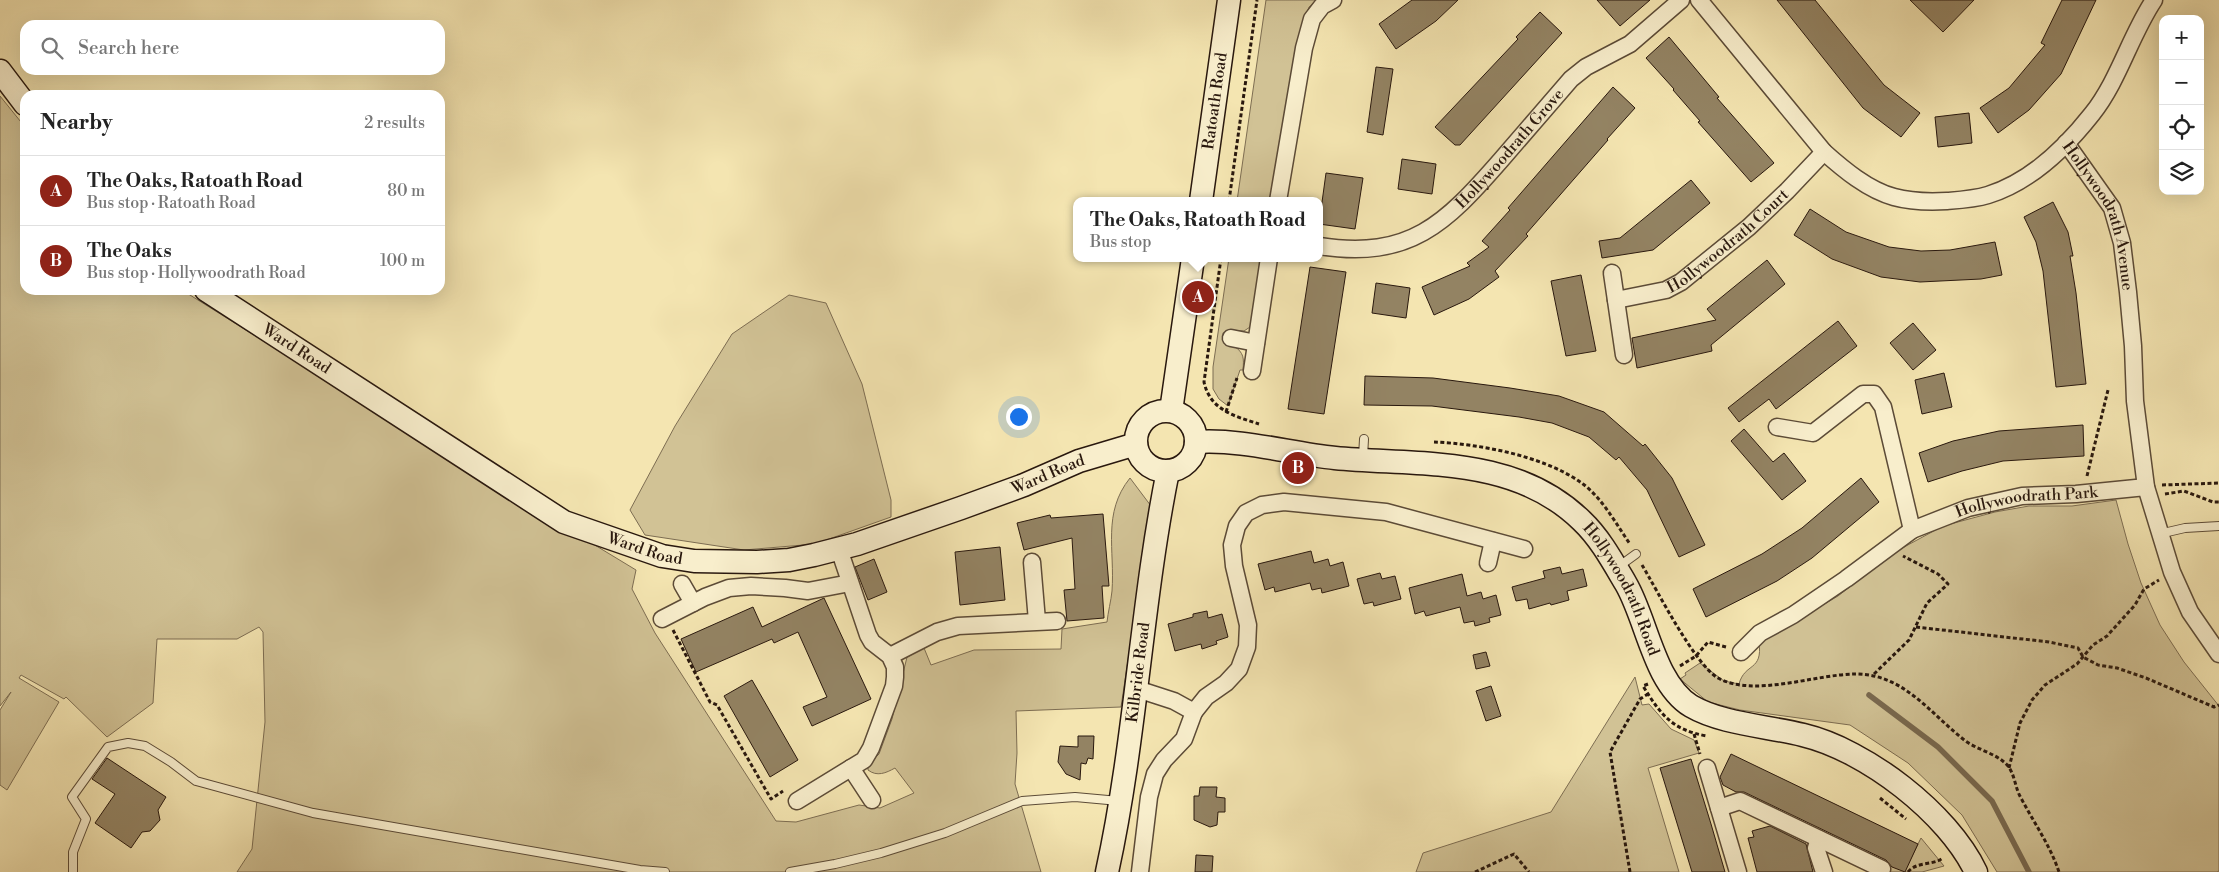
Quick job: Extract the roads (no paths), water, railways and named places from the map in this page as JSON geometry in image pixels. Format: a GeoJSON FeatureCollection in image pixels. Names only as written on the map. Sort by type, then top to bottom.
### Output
{"type":"FeatureCollection","features":[{"type":"Feature","properties":{"kind":"main road","name":"Ratoath Road"},"geometry":{"type":"LineString","coordinates":[[1202,197],[1229,0]]}},
{"type":"Feature","properties":{"kind":"main road"},"geometry":{"type":"LineString","coordinates":[[0,71],[20,97]]}},
{"type":"Feature","properties":{"kind":"main road"},"geometry":{"type":"LineString","coordinates":[[1171,411],[1192,262]]}},
{"type":"Feature","properties":{"kind":"main road","name":"Ward Road"},"geometry":{"type":"LineString","coordinates":[[214,295],[564,522],[662,556],[694,561],[789,560],[839,549],[996,496],[1079,461],[1136,444]]}},
{"type":"Feature","properties":{"kind":"main road"},"geometry":{"type":"LineString","coordinates":[[1171,411],[1186,418],[1195,433],[1196,442],[1191,458],[1177,469],[1168,471],[1150,467],[1143,461],[1138,453],[1136,435],[1145,419],[1153,413],[1171,411]]}},
{"type":"Feature","properties":{"kind":"main road","name":"Hollywoodrath Road"},"geometry":{"type":"LineString","coordinates":[[1196,442],[1216,440],[1255,444],[1300,454],[1364,449],[1473,467],[1537,488],[1581,520],[1600,543],[1636,602],[1664,675],[1678,696],[1701,711],[1727,719],[1807,736],[1854,755],[1896,782],[1923,804],[1953,835],[1970,858],[1976,872]]}},
{"type":"Feature","properties":{"kind":"main road","name":"Kilbride Road"},"geometry":{"type":"LineString","coordinates":[[1107,872],[1120,801],[1154,556],[1168,471]]}},
{"type":"Feature","properties":{"kind":"street"},"geometry":{"type":"LineString","coordinates":[[1279,197],[1304,48],[1312,19],[1322,6],[1333,0]]}},
{"type":"Feature","properties":{"kind":"street","name":"Hollywoodrath Grove"},"geometry":{"type":"LineString","coordinates":[[1323,247],[1344,250],[1381,248],[1408,241],[1432,229],[1468,198],[1571,79],[1586,67],[1630,44],[1681,0]]}},
{"type":"Feature","properties":{"kind":"street","name":"Hollywoodrath Avenue"},"geometry":{"type":"LineString","coordinates":[[1699,0],[1824,152],[1840,167],[1868,185],[1893,197],[1924,202],[1962,200],[1987,195],[2002,189],[2039,167],[2066,144],[2112,208],[2122,243],[2134,346],[2135,401],[2146,486],[2172,572],[2190,612],[2219,654]]}},
{"type":"Feature","properties":{"kind":"street"},"geometry":{"type":"LineString","coordinates":[[2066,144],[2097,106],[2114,79],[2143,17],[2154,0]]}},
{"type":"Feature","properties":{"kind":"street","name":"Hollywoodrath Court"},"geometry":{"type":"LineString","coordinates":[[1616,300],[1666,290],[1681,282],[1749,227],[1824,152]]}},
{"type":"Feature","properties":{"kind":"street"},"geometry":{"type":"LineString","coordinates":[[1252,370],[1268,262]]}},
{"type":"Feature","properties":{"kind":"street"},"geometry":{"type":"LineString","coordinates":[[1612,273],[1624,355]]}},
{"type":"Feature","properties":{"kind":"street"},"geometry":{"type":"LineString","coordinates":[[1231,338],[1256,343]]}},
{"type":"Feature","properties":{"kind":"street"},"geometry":{"type":"LineString","coordinates":[[1778,427],[1813,433],[1864,394],[1874,394],[1883,407],[1912,530]]}},
{"type":"Feature","properties":{"kind":"street","name":"Hollywoodrath Park"},"geometry":{"type":"LineString","coordinates":[[1741,652],[1760,633],[1801,610],[1912,530],[1968,508],[2022,496],[2082,493],[2146,486]]}},
{"type":"Feature","properties":{"kind":"street"},"geometry":{"type":"LineString","coordinates":[[1140,872],[1149,797],[1154,774],[1164,760],[1184,739],[1194,712],[1206,697],[1226,683],[1239,669],[1247,647],[1248,625],[1234,566],[1232,545],[1237,526],[1246,513],[1262,505],[1284,502],[1386,512],[1524,549]]}},
{"type":"Feature","properties":{"kind":"street"},"geometry":{"type":"LineString","coordinates":[[1488,563],[1493,541]]}},
{"type":"Feature","properties":{"kind":"street"},"geometry":{"type":"LineString","coordinates":[[797,801],[864,760],[871,748],[894,686],[895,667],[890,656],[872,642],[868,635],[839,549]]}},
{"type":"Feature","properties":{"kind":"street"},"geometry":{"type":"LineString","coordinates":[[1032,562],[1037,621]]}},
{"type":"Feature","properties":{"kind":"street"},"geometry":{"type":"LineString","coordinates":[[665,618],[693,603],[729,588],[751,586],[808,591],[850,583]]}},
{"type":"Feature","properties":{"kind":"street"},"geometry":{"type":"LineString","coordinates":[[682,584],[693,603]]}},
{"type":"Feature","properties":{"kind":"street"},"geometry":{"type":"LineString","coordinates":[[890,656],[937,632],[958,626],[1057,620]]}},
{"type":"Feature","properties":{"kind":"street"},"geometry":{"type":"LineString","coordinates":[[1137,689],[1174,701],[1194,712]]}},
{"type":"Feature","properties":{"kind":"street"},"geometry":{"type":"LineString","coordinates":[[852,768],[872,800]]}},
{"type":"Feature","properties":{"kind":"street"},"geometry":{"type":"LineString","coordinates":[[1707,768],[1738,872]]}},
{"type":"Feature","properties":{"kind":"street"},"geometry":{"type":"LineString","coordinates":[[1719,808],[1740,801],[1882,869]]}},
{"type":"Feature","properties":{"kind":"street"},"geometry":{"type":"LineString","coordinates":[[1819,839],[1816,848],[1824,872]]}},
{"type":"Feature","properties":{"kind":"lane"},"geometry":{"type":"LineString","coordinates":[[2159,534],[2185,528],[2219,526]]}},
{"type":"Feature","properties":{"kind":"lane"},"geometry":{"type":"LineString","coordinates":[[1616,568],[1636,554]]}},
{"type":"Feature","properties":{"kind":"lane"},"geometry":{"type":"LineString","coordinates":[[73,872],[73,852],[86,819],[72,798],[108,747],[128,743],[145,746],[171,762],[196,781],[313,813],[640,870],[665,872]]}},
{"type":"Feature","properties":{"kind":"lane"},"geometry":{"type":"LineString","coordinates":[[790,872],[809,870],[881,853],[945,833],[1022,800],[1075,796],[1120,801]]}},
{"type":"Feature","properties":{"kind":"waterway"},"geometry":{"type":"LineString","coordinates":[[1869,695],[1938,747],[1992,801],[2029,872]]}},
{"type":"Feature","properties":{"kind":"place","name":"The Oaks, Ratoath Road"},"geometry":{"type":"Point","coordinates":[1198,297]}},
{"type":"Feature","properties":{"kind":"place","name":"The Oaks"},"geometry":{"type":"Point","coordinates":[1298,468]}}]}
